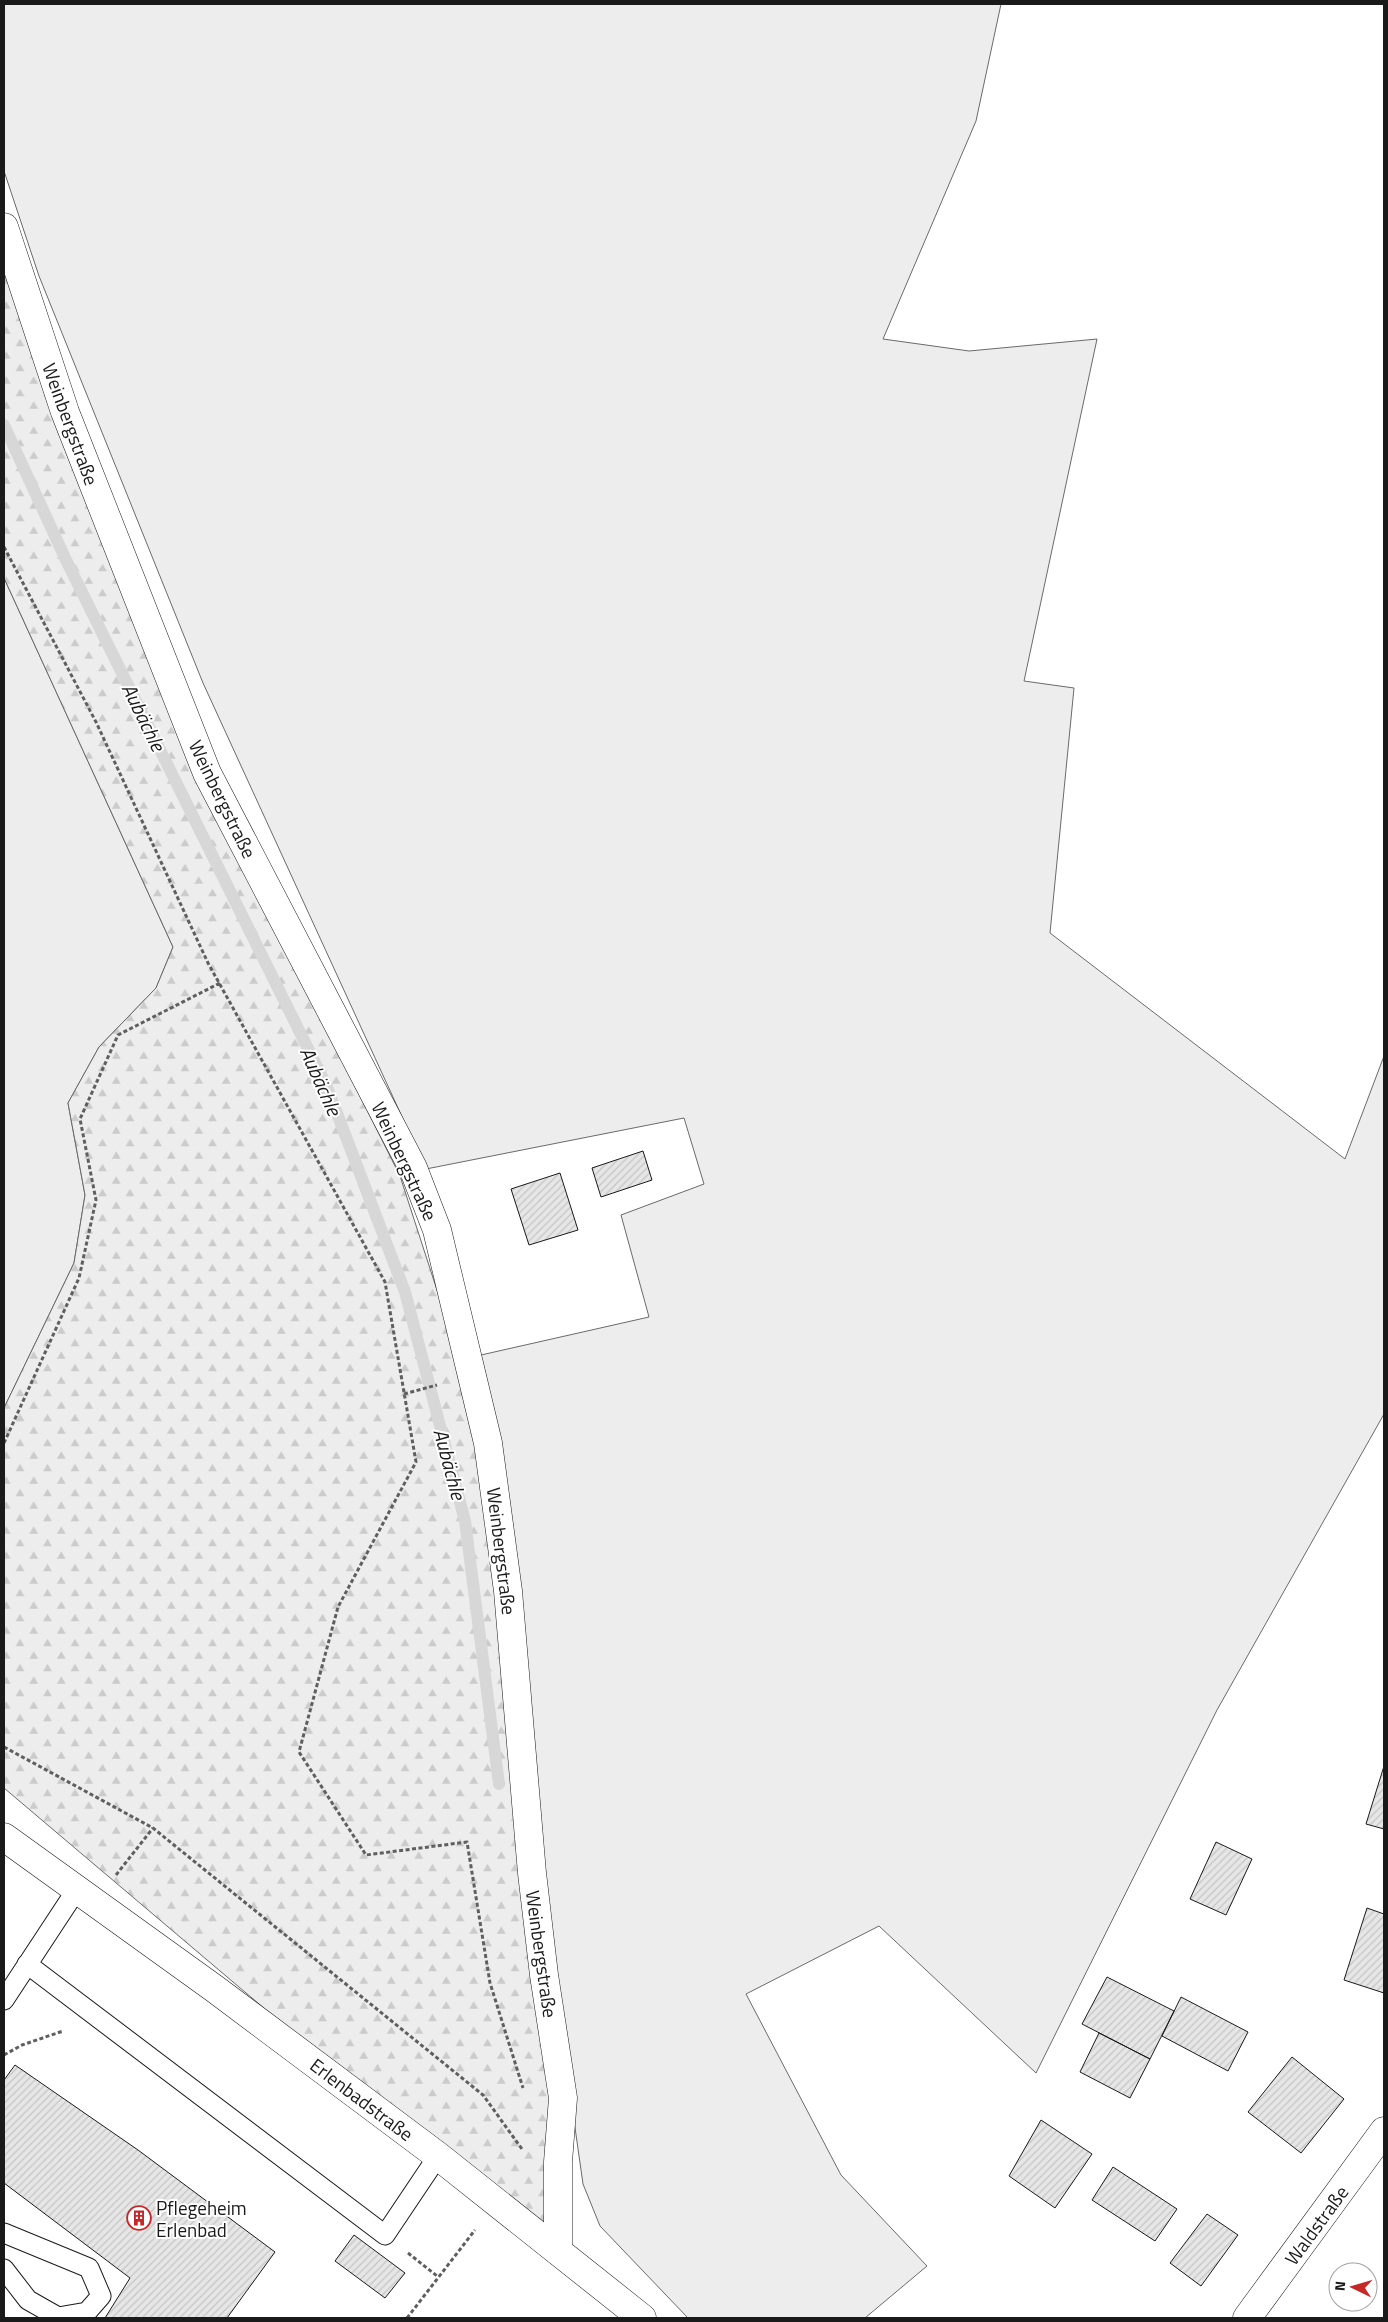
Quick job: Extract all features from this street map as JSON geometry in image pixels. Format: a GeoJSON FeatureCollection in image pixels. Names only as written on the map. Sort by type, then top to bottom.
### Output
{"type":"FeatureCollection","features":[{"type":"Feature","properties":{"kind":"street","name":"Weinbergstraße"},"geometry":{"type":"LineString","coordinates":[[4,227],[64,412],[206,773],[413,1168],[437,1230],[488,1443],[508,1591],[532,1873],[544,1975],[563,2098],[558,2162],[558,2251]]}},
{"type":"Feature","properties":{"kind":"street","name":"Erlenbadstraße"},"geometry":{"type":"LineString","coordinates":[[4,1837],[223,1995],[438,2156],[642,2318]]}},
{"type":"Feature","properties":{"kind":"street","name":"Waldstraße"},"geometry":{"type":"LineString","coordinates":[[1248,2318],[1384,2131]]}},
{"type":"Feature","properties":{"kind":"lane"},"geometry":{"type":"LineString","coordinates":[[4,2000],[27,1964],[86,1896]]}},
{"type":"Feature","properties":{"kind":"lane"},"geometry":{"type":"LineString","coordinates":[[27,1964],[385,2235],[438,2156]]}},
{"type":"Feature","properties":{"kind":"lane"},"geometry":{"type":"LineString","coordinates":[[4,2233],[89,2268],[101,2296],[87,2312],[58,2317],[28,2300],[4,2269]]}},
{"type":"Feature","properties":{"kind":"path"},"geometry":{"type":"LineString","coordinates":[[4,547],[96,722],[208,963],[385,1282],[416,1462],[338,1607],[299,1752],[366,1855],[467,1842],[490,1983],[526,2097]]}},
{"type":"Feature","properties":{"kind":"path"},"geometry":{"type":"LineString","coordinates":[[4,1443],[79,1278],[96,1200],[80,1119],[118,1034],[220,983]]}},
{"type":"Feature","properties":{"kind":"path"},"geometry":{"type":"LineString","coordinates":[[404,1394],[439,1384]]}},
{"type":"Feature","properties":{"kind":"path"},"geometry":{"type":"LineString","coordinates":[[4,1747],[153,1828],[483,2095],[524,2152]]}},
{"type":"Feature","properties":{"kind":"path"},"geometry":{"type":"LineString","coordinates":[[86,1896],[153,1828]]}},
{"type":"Feature","properties":{"kind":"path"},"geometry":{"type":"LineString","coordinates":[[4,2055],[22,2045],[66,2031],[114,2030]]}},
{"type":"Feature","properties":{"kind":"path"},"geometry":{"type":"LineString","coordinates":[[406,2318],[496,2203]]}},
{"type":"Feature","properties":{"kind":"green space"},"geometry":{"type":"Polygon","coordinates":[[[4,4],[1001,4],[976,121],[883,339],[969,351],[1097,339],[1024,681],[1074,688],[1050,933],[1345,1159],[1384,1056],[1384,1414],[1217,1710],[1036,2073],[879,1926],[746,1994],[841,2175],[927,2266],[865,2318],[688,2318],[600,2226],[583,2184],[549,1944],[481,1355],[649,1317],[621,1215],[704,1184],[684,1118],[426,1169],[203,683],[39,276],[4,171],[4,4]]]}},
{"type":"Feature","properties":{"kind":"green space"},"geometry":{"type":"Polygon","coordinates":[[[4,265],[333,1042],[400,1176],[459,1358],[509,1578],[558,2142],[546,2247],[4,1788],[4,1408],[74,1263],[85,1195],[68,1103],[99,1047],[156,988],[173,947],[4,578],[4,265]]]}},
{"type":"Feature","properties":{"kind":"green space"},"geometry":{"type":"Polygon","coordinates":[[[4,578],[173,947],[156,988],[99,1047],[68,1103],[85,1195],[74,1263],[4,1408],[4,578]]]}},
{"type":"Feature","properties":{"kind":"building"},"geometry":{"type":"Polygon","coordinates":[[[643,1151],[652,1180],[601,1197],[592,1168],[643,1151]]]}},
{"type":"Feature","properties":{"kind":"building"},"geometry":{"type":"Polygon","coordinates":[[[560,1173],[578,1230],[529,1245],[511,1189],[560,1173]]]}},
{"type":"Feature","properties":{"kind":"building"},"geometry":{"type":"Polygon","coordinates":[[[1384,1766],[1384,1829],[1366,1824],[1384,1766]]]}},
{"type":"Feature","properties":{"kind":"building"},"geometry":{"type":"Polygon","coordinates":[[[1216,1842],[1252,1859],[1226,1915],[1190,1899],[1216,1842]]]}},
{"type":"Feature","properties":{"kind":"building"},"geometry":{"type":"Polygon","coordinates":[[[1367,1908],[1384,1914],[1384,1993],[1344,1980],[1367,1908]]]}},
{"type":"Feature","properties":{"kind":"building"},"geometry":{"type":"Polygon","coordinates":[[[1107,1977],[1174,2011],[1150,2059],[1082,2024],[1107,1977]]]}},
{"type":"Feature","properties":{"kind":"building"},"geometry":{"type":"Polygon","coordinates":[[[1181,1997],[1248,2032],[1228,2071],[1162,2036],[1181,1997]]]}},
{"type":"Feature","properties":{"kind":"building"},"geometry":{"type":"Polygon","coordinates":[[[1099,2033],[1150,2059],[1130,2098],[1080,2072],[1099,2033]]]}},
{"type":"Feature","properties":{"kind":"building"},"geometry":{"type":"Polygon","coordinates":[[[1292,2057],[1344,2099],[1301,2153],[1248,2112],[1292,2057]]]}},
{"type":"Feature","properties":{"kind":"building","name":"Pflegeheim Erlenbad"},"geometry":{"type":"Polygon","coordinates":[[[15,2065],[138,2150],[275,2252],[227,2318],[105,2318],[130,2278],[4,2183],[4,2080],[15,2065]]]}},
{"type":"Feature","properties":{"kind":"building"},"geometry":{"type":"Polygon","coordinates":[[[1041,2120],[1092,2154],[1055,2208],[1009,2176],[1041,2120]]]}},
{"type":"Feature","properties":{"kind":"building"},"geometry":{"type":"Polygon","coordinates":[[[1113,2167],[1177,2209],[1155,2241],[1092,2200],[1113,2167]]]}},
{"type":"Feature","properties":{"kind":"building"},"geometry":{"type":"Polygon","coordinates":[[[1207,2214],[1238,2235],[1201,2286],[1170,2263],[1207,2214]]]}},
{"type":"Feature","properties":{"kind":"building"},"geometry":{"type":"Polygon","coordinates":[[[354,2235],[405,2273],[385,2298],[335,2261],[354,2235]]]}},
{"type":"Feature","properties":{"kind":"waterway","name":"Aubächle"},"geometry":{"type":"LineString","coordinates":[[4,425],[66,560],[327,1087],[405,1292],[465,1521],[499,1784]]}},
{"type":"Feature","properties":{"kind":"place","name":"Pflegeheim Erlenbad"},"geometry":{"type":"Point","coordinates":[139,2218]}}]}
